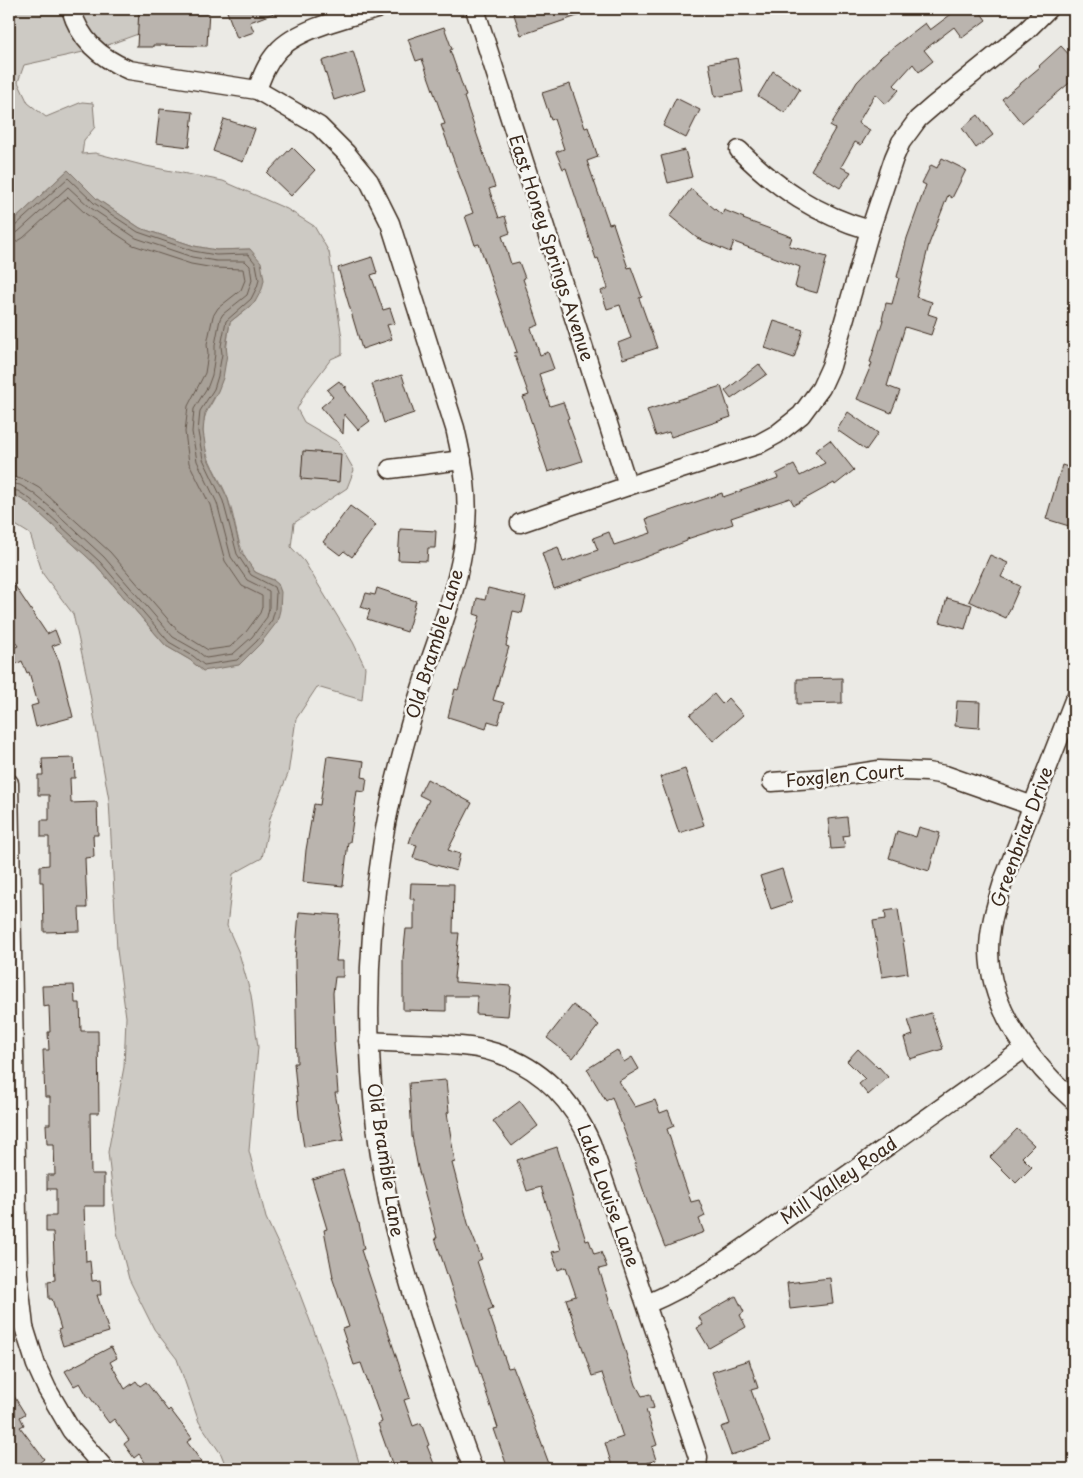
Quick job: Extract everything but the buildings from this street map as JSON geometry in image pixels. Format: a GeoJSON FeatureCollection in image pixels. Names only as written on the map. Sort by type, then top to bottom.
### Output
{"type":"FeatureCollection","features":[{"type":"Feature","properties":{"kind":"street","name":"Old Bramble Lane"},"geometry":{"type":"LineString","coordinates":[[71,9],[86,42],[118,65],[129,70],[257,90],[306,118],[332,138],[369,181],[390,223],[445,395],[462,460],[466,494],[466,532],[452,596],[404,745],[383,840],[373,922],[370,1041],[374,1106],[386,1188],[399,1248],[422,1322],[473,1469]]}},
{"type":"Feature","properties":{"kind":"street"},"geometry":{"type":"LineString","coordinates":[[257,90],[270,60],[288,42],[316,28],[377,9]]}},
{"type":"Feature","properties":{"kind":"street","name":"East Honey Springs Avenue"},"geometry":{"type":"LineString","coordinates":[[475,9],[628,486]]}},
{"type":"Feature","properties":{"kind":"street"},"geometry":{"type":"LineString","coordinates":[[520,523],[628,486],[758,445],[801,415],[821,388],[831,366],[870,230],[901,142],[918,119],[1027,30],[1048,9]]}},
{"type":"Feature","properties":{"kind":"street"},"geometry":{"type":"LineString","coordinates":[[739,150],[776,184],[818,210],[852,225],[870,230]]}},
{"type":"Feature","properties":{"kind":"street"},"geometry":{"type":"LineString","coordinates":[[390,469],[462,460]]}},
{"type":"Feature","properties":{"kind":"street","name":"Greenbriar Drive"},"geometry":{"type":"LineString","coordinates":[[1074,700],[1004,879],[995,908],[989,951],[994,980],[1005,1013],[1025,1048],[1042,1070],[1074,1101]]}},
{"type":"Feature","properties":{"kind":"street","name":"Foxglen Court"},"geometry":{"type":"LineString","coordinates":[[772,782],[826,778],[878,770],[926,772],[945,775],[1033,806]]}},
{"type":"Feature","properties":{"kind":"street"},"geometry":{"type":"LineString","coordinates":[[9,783],[13,1273],[24,1327],[46,1389],[71,1430],[105,1469]]}},
{"type":"Feature","properties":{"kind":"street","name":"Lake Louise Lane"},"geometry":{"type":"LineString","coordinates":[[370,1041],[437,1044],[490,1051],[524,1065],[558,1090],[581,1120],[591,1142],[698,1457],[697,1469]]}},
{"type":"Feature","properties":{"kind":"street","name":"Mill Valley Road"},"geometry":{"type":"LineString","coordinates":[[647,1304],[680,1289],[723,1262],[1025,1048]]}},
{"type":"Feature","properties":{"kind":"shaded area"},"geometry":{"type":"Polygon","coordinates":[[[9,9],[206,9],[97,49],[24,65],[18,82],[28,103],[46,117],[82,102],[93,103],[95,127],[84,140],[82,154],[95,153],[146,166],[223,181],[287,209],[314,226],[329,252],[342,338],[342,354],[331,359],[306,392],[297,409],[304,422],[338,442],[354,470],[347,488],[294,523],[291,547],[304,561],[353,642],[365,667],[362,700],[317,687],[296,719],[288,774],[270,818],[262,858],[233,874],[227,926],[239,953],[251,995],[258,1047],[249,1151],[266,1218],[293,1276],[342,1405],[361,1469],[227,1469],[221,1454],[199,1422],[177,1359],[154,1329],[129,1279],[117,1232],[108,1152],[124,1067],[126,1017],[117,950],[109,800],[87,677],[73,614],[43,574],[30,534],[9,521],[9,494],[28,503],[44,517],[96,565],[166,646],[190,660],[203,671],[274,580],[260,575],[247,562],[240,545],[228,499],[206,451],[203,432],[206,413],[216,395],[223,373],[230,322],[255,302],[250,249],[216,250],[194,246],[140,228],[97,199],[68,170],[9,225],[9,9]]]}},
{"type":"Feature","properties":{"kind":"water"},"geometry":{"type":"Polygon","coordinates":[[[68,170],[97,199],[140,228],[194,246],[216,250],[250,249],[261,262],[264,280],[262,289],[255,302],[230,322],[223,378],[205,413],[203,431],[207,457],[228,499],[241,552],[255,572],[273,580],[278,584],[281,592],[277,622],[260,644],[239,665],[203,671],[190,660],[166,646],[96,565],[28,503],[9,494],[9,225],[68,170]]]}}]}
